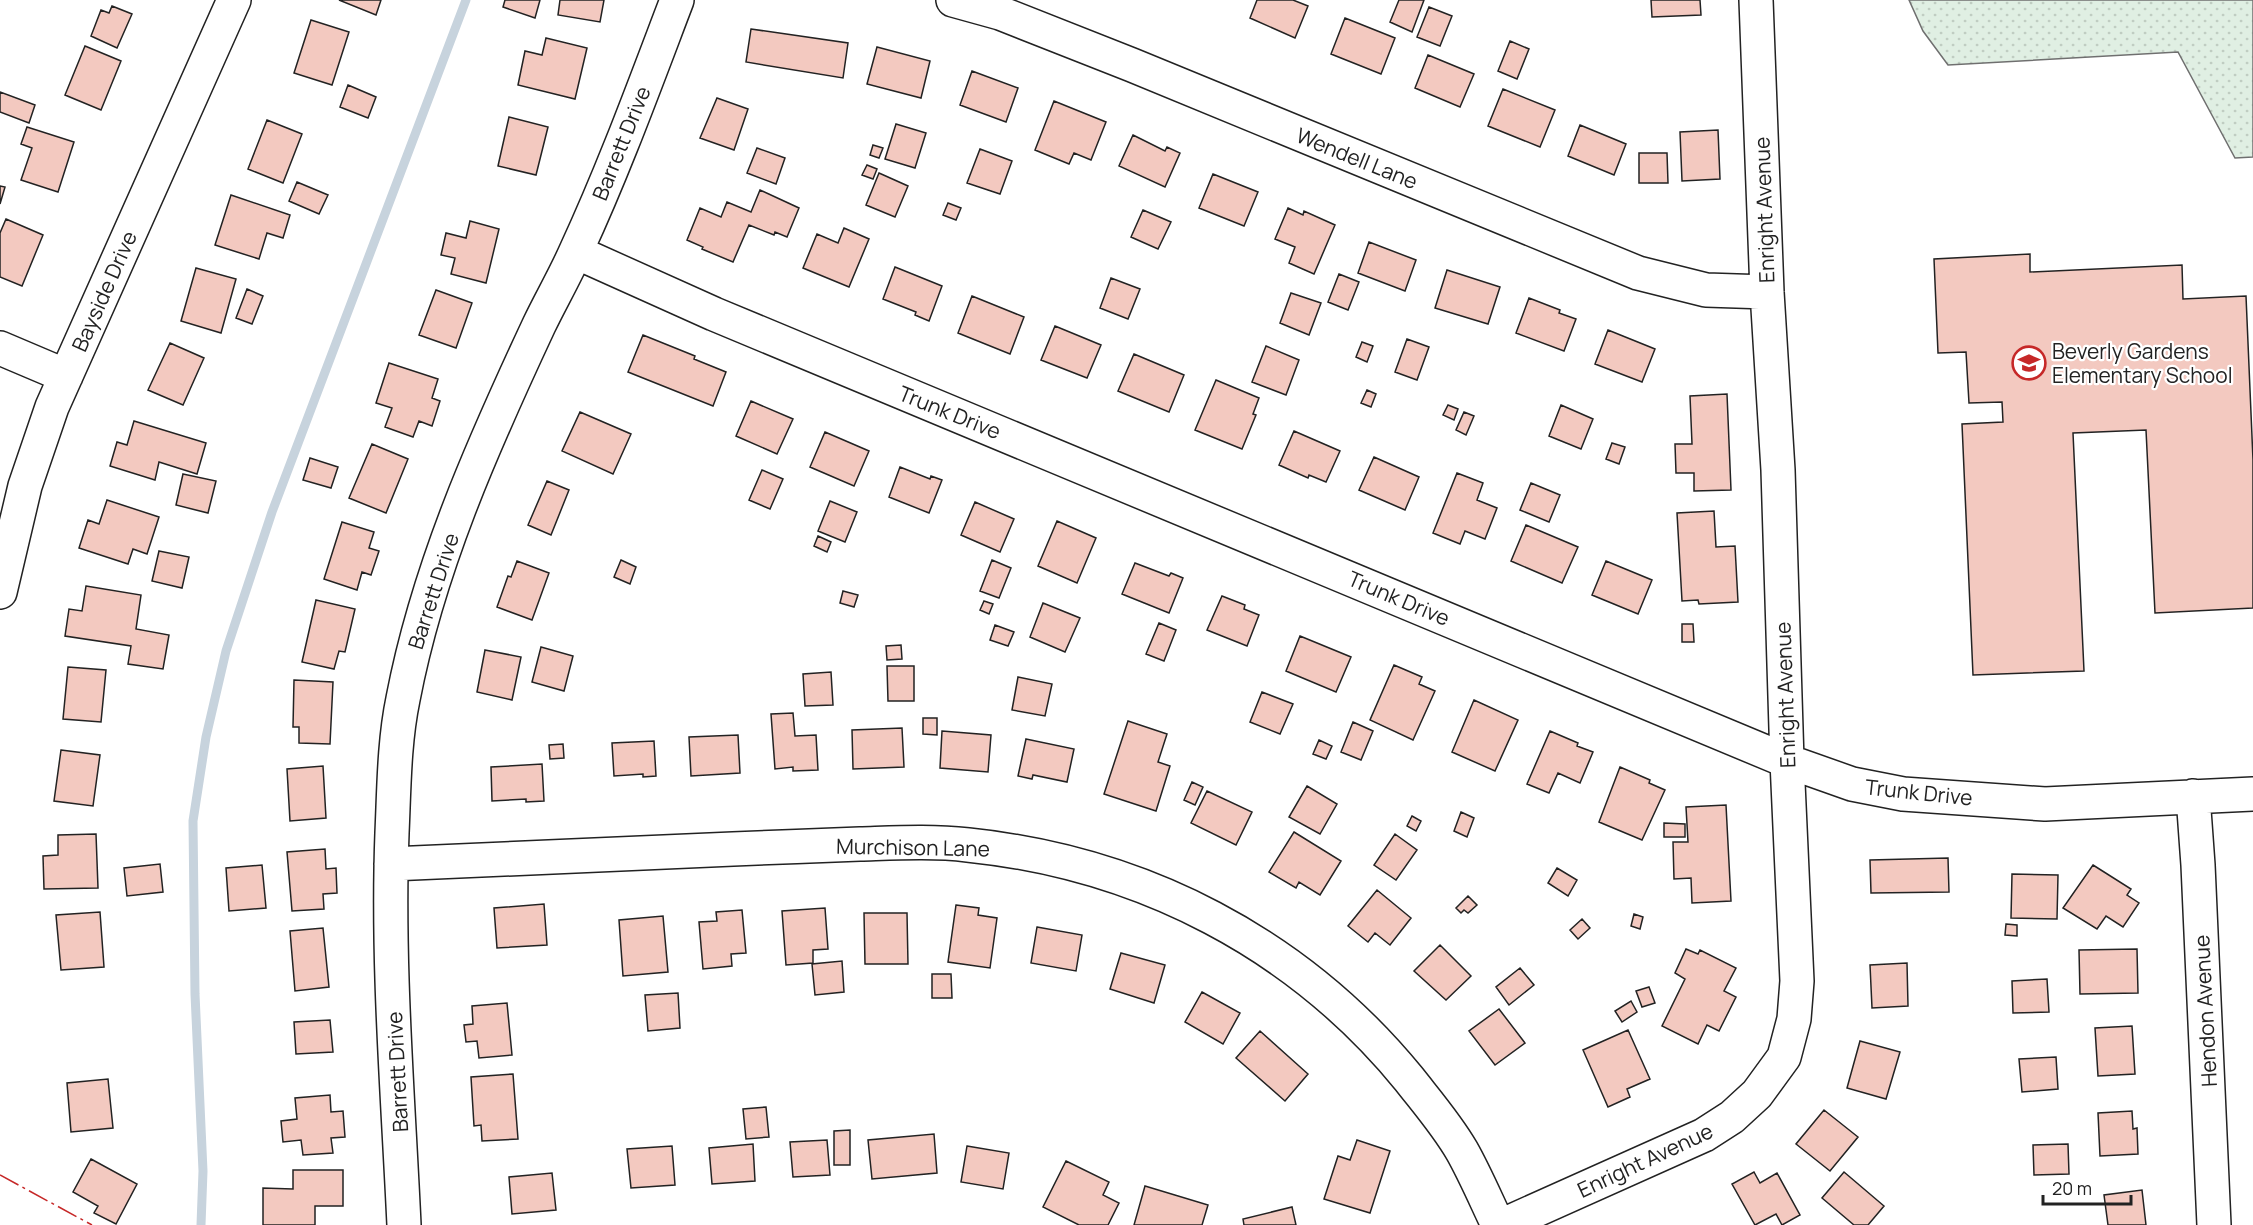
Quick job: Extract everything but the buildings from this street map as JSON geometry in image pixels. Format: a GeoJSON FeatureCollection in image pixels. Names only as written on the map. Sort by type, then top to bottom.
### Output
{"type":"FeatureCollection","features":[{"type":"Feature","properties":{"kind":"street","name":"Bayside Drive"},"geometry":{"type":"LineString","coordinates":[[0,592],[26,486],[52,407],[234,0]]}},
{"type":"Feature","properties":{"kind":"street","name":"Barrett Drive"},"geometry":{"type":"LineString","coordinates":[[404,1225],[390,950],[391,864],[394,783],[402,703],[416,638],[435,574],[479,461],[540,325],[576,252],[633,118],[676,0]]}},
{"type":"Feature","properties":{"kind":"street","name":"Wendell Lane"},"geometry":{"type":"LineString","coordinates":[[953,0],[1000,13],[1132,65],[1638,273],[1706,290],[1767,292]]}},
{"type":"Feature","properties":{"kind":"street","name":"Enright Avenue"},"geometry":{"type":"LineString","coordinates":[[1503,1225],[1704,1135],[1732,1118],[1757,1094],[1784,1057],[1794,1019],[1797,981],[1787,761],[1778,470],[1767,292],[1756,0]]}},
{"type":"Feature","properties":{"kind":"street","name":"Trunk Drive"},"geometry":{"type":"LineString","coordinates":[[576,252],[714,314],[1787,761],[1852,784],[1903,794],[2045,804],[2253,794]]}},
{"type":"Feature","properties":{"kind":"street"},"geometry":{"type":"LineString","coordinates":[[0,348],[66,376]]}},
{"type":"Feature","properties":{"kind":"street","name":"Hendon Avenue"},"geometry":{"type":"LineString","coordinates":[[2193,796],[2199,878],[2214,1225]]}},
{"type":"Feature","properties":{"kind":"street","name":"Murchison Lane"},"geometry":{"type":"LineString","coordinates":[[391,864],[907,842],[964,844],[1023,852],[1081,865],[1163,893],[1234,928],[1290,965],[1341,1006],[1385,1049],[1429,1104],[1461,1150],[1498,1225]]}},
{"type":"Feature","properties":{"kind":"green space"},"geometry":{"type":"Polygon","coordinates":[[[1909,0],[2253,0],[2253,157],[2235,158],[2178,52],[1948,65],[1923,31],[1909,0]]]}},
{"type":"Feature","properties":{"kind":"waterway"},"geometry":{"type":"LineString","coordinates":[[201,1225],[203,1171],[195,994],[193,821],[206,737],[226,651],[272,512],[466,0]]}},
{"type":"Feature","properties":{"kind":"power"},"geometry":{"type":"LineString","coordinates":[[0,1175],[92,1225]]}},
{"type":"Feature","properties":{"kind":"place","name":"Beverly Gardens Elementary School"},"geometry":{"type":"Point","coordinates":[2029,363]}}]}
